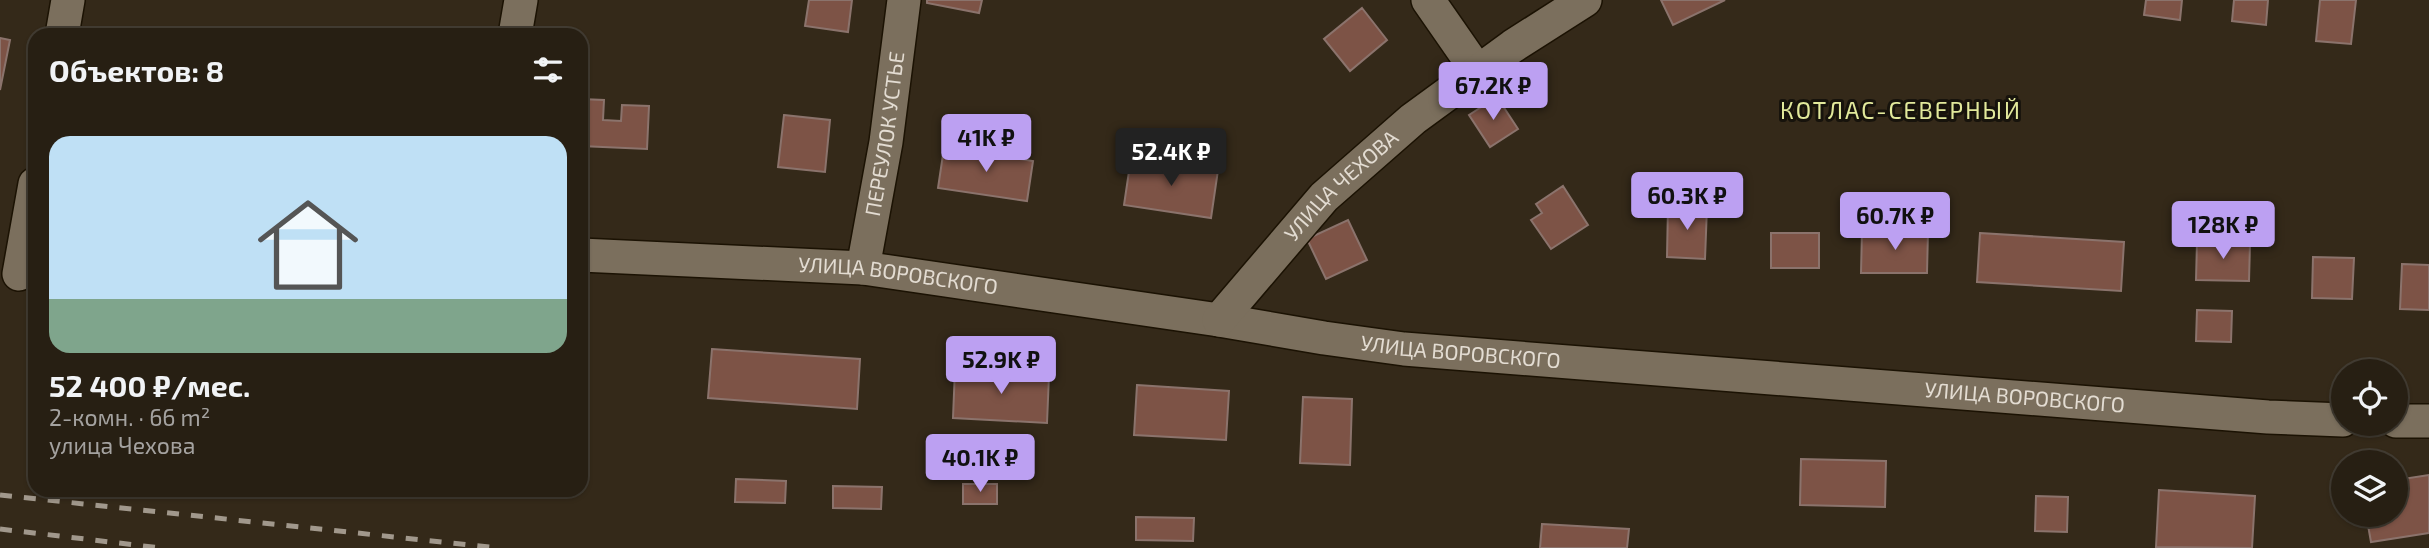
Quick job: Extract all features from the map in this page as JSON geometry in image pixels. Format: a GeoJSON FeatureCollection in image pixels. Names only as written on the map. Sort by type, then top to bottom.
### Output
{"type":"FeatureCollection","features":[{"type":"Feature","properties":{"kind":"street"},"geometry":{"type":"LineString","coordinates":[[63,28],[68,0]]}},
{"type":"Feature","properties":{"kind":"street"},"geometry":{"type":"LineString","coordinates":[[516,28],[521,0]]}},
{"type":"Feature","properties":{"kind":"street","name":"ПЕРЕУЛОК УСТЬЕ"},"geometry":{"type":"LineString","coordinates":[[863,268],[886,142],[904,0]]}},
{"type":"Feature","properties":{"kind":"street"},"geometry":{"type":"LineString","coordinates":[[1428,0],[1478,72]]}},
{"type":"Feature","properties":{"kind":"street","name":"УЛИЦА ЧЕХОВА"},"geometry":{"type":"LineString","coordinates":[[1219,320],[1324,197],[1413,119],[1513,46],[1585,0]]}},
{"type":"Feature","properties":{"kind":"street"},"geometry":{"type":"LineString","coordinates":[[18,275],[28,221]]}},
{"type":"Feature","properties":{"kind":"street","name":"УЛИЦА ВОРОВСКОГО"},"geometry":{"type":"LineString","coordinates":[[588,256],[863,268],[1404,349],[2268,417],[2331,420]]}},
{"type":"Feature","properties":{"kind":"street"},"geometry":{"type":"LineString","coordinates":[[2408,421],[2429,421]]}},
{"type":"Feature","properties":{"kind":"building"},"geometry":{"type":"Polygon","coordinates":[[[809,0],[852,0],[848,32],[805,26],[809,0]]]}},
{"type":"Feature","properties":{"kind":"building"},"geometry":{"type":"Polygon","coordinates":[[[927,0],[982,0],[979,13],[927,3],[927,0]]]}},
{"type":"Feature","properties":{"kind":"building"},"geometry":{"type":"Polygon","coordinates":[[[1661,0],[1725,0],[1673,25],[1661,0]]]}},
{"type":"Feature","properties":{"kind":"building"},"geometry":{"type":"Polygon","coordinates":[[[2146,0],[2182,0],[2180,20],[2144,15],[2146,0]]]}},
{"type":"Feature","properties":{"kind":"building"},"geometry":{"type":"Polygon","coordinates":[[[2234,0],[2268,0],[2266,25],[2232,21],[2234,0]]]}},
{"type":"Feature","properties":{"kind":"building"},"geometry":{"type":"Polygon","coordinates":[[[2320,0],[2356,0],[2351,44],[2316,41],[2320,0]]]}},
{"type":"Feature","properties":{"kind":"building"},"geometry":{"type":"Polygon","coordinates":[[[1362,8],[1387,40],[1350,71],[1324,39],[1362,8]]]}},
{"type":"Feature","properties":{"kind":"building"},"geometry":{"type":"Polygon","coordinates":[[[0,38],[10,40],[0,90],[0,38]]]}},
{"type":"Feature","properties":{"kind":"building"},"geometry":{"type":"Polygon","coordinates":[[[1497,97],[1518,129],[1490,147],[1469,115],[1497,97]]]}},
{"type":"Feature","properties":{"kind":"building"},"geometry":{"type":"Polygon","coordinates":[[[588,99],[604,100],[603,120],[621,121],[622,105],[649,106],[647,149],[588,146],[588,99]]]}},
{"type":"Feature","properties":{"kind":"building"},"geometry":{"type":"Polygon","coordinates":[[[784,115],[830,120],[825,172],[778,167],[784,115]]]}},
{"type":"Feature","properties":{"kind":"building"},"geometry":{"type":"Polygon","coordinates":[[[944,148],[1033,161],[1027,201],[938,188],[944,148]]]}},
{"type":"Feature","properties":{"kind":"building"},"geometry":{"type":"Polygon","coordinates":[[[1131,158],[1218,170],[1211,218],[1124,205],[1131,158]]]}},
{"type":"Feature","properties":{"kind":"building"},"geometry":{"type":"Polygon","coordinates":[[[1563,186],[1588,225],[1551,249],[1531,220],[1542,213],[1536,204],[1563,186]]]}},
{"type":"Feature","properties":{"kind":"building"},"geometry":{"type":"Polygon","coordinates":[[[1668,206],[1707,207],[1705,259],[1667,257],[1668,206]]]}},
{"type":"Feature","properties":{"kind":"building"},"geometry":{"type":"Polygon","coordinates":[[[1348,220],[1367,260],[1326,279],[1307,239],[1348,220]]]}},
{"type":"Feature","properties":{"kind":"building"},"geometry":{"type":"Polygon","coordinates":[[[1862,231],[1928,231],[1927,273],[1861,273],[1862,231]]]}},
{"type":"Feature","properties":{"kind":"building"},"geometry":{"type":"Polygon","coordinates":[[[1771,233],[1819,233],[1819,268],[1771,268],[1771,233]]]}},
{"type":"Feature","properties":{"kind":"building"},"geometry":{"type":"Polygon","coordinates":[[[1980,233],[2124,242],[2121,291],[1977,282],[1980,233]]]}},
{"type":"Feature","properties":{"kind":"building"},"geometry":{"type":"Polygon","coordinates":[[[2197,242],[2250,243],[2249,281],[2196,280],[2197,242]]]}},
{"type":"Feature","properties":{"kind":"building"},"geometry":{"type":"Polygon","coordinates":[[[2313,257],[2354,258],[2352,299],[2312,298],[2313,257]]]}},
{"type":"Feature","properties":{"kind":"building"},"geometry":{"type":"Polygon","coordinates":[[[2402,264],[2429,265],[2429,310],[2400,309],[2402,264]]]}},
{"type":"Feature","properties":{"kind":"building"},"geometry":{"type":"Polygon","coordinates":[[[2197,310],[2232,311],[2231,342],[2196,341],[2197,310]]]}},
{"type":"Feature","properties":{"kind":"building"},"geometry":{"type":"Polygon","coordinates":[[[712,349],[860,359],[857,409],[708,398],[712,349]]]}},
{"type":"Feature","properties":{"kind":"building"},"geometry":{"type":"Polygon","coordinates":[[[955,369],[1049,375],[1047,423],[953,418],[955,369]]]}},
{"type":"Feature","properties":{"kind":"building"},"geometry":{"type":"Polygon","coordinates":[[[1137,385],[1229,391],[1226,440],[1134,435],[1137,385]]]}},
{"type":"Feature","properties":{"kind":"building"},"geometry":{"type":"Polygon","coordinates":[[[1303,397],[1352,399],[1350,465],[1300,463],[1303,397]]]}},
{"type":"Feature","properties":{"kind":"building"},"geometry":{"type":"Polygon","coordinates":[[[1801,459],[1886,461],[1885,507],[1800,505],[1801,459]]]}},
{"type":"Feature","properties":{"kind":"building"},"geometry":{"type":"Polygon","coordinates":[[[2429,475],[2429,533],[2371,542],[2368,527],[2408,527],[2408,478],[2429,475]]]}},
{"type":"Feature","properties":{"kind":"building"},"geometry":{"type":"Polygon","coordinates":[[[736,479],[786,481],[785,503],[735,502],[736,479]]]}},
{"type":"Feature","properties":{"kind":"building"},"geometry":{"type":"Polygon","coordinates":[[[963,484],[997,484],[997,504],[963,504],[963,484]]]}},
{"type":"Feature","properties":{"kind":"building"},"geometry":{"type":"Polygon","coordinates":[[[833,486],[882,487],[881,509],[833,508],[833,486]]]}},
{"type":"Feature","properties":{"kind":"building"},"geometry":{"type":"Polygon","coordinates":[[[2159,490],[2255,496],[2252,548],[2156,547],[2159,490]]]}},
{"type":"Feature","properties":{"kind":"building"},"geometry":{"type":"Polygon","coordinates":[[[2036,496],[2068,497],[2067,532],[2035,531],[2036,496]]]}},
{"type":"Feature","properties":{"kind":"building"},"geometry":{"type":"Polygon","coordinates":[[[1136,517],[1194,518],[1193,541],[1136,540],[1136,517]]]}},
{"type":"Feature","properties":{"kind":"building"},"geometry":{"type":"Polygon","coordinates":[[[1542,524],[1629,529],[1627,548],[1540,548],[1542,524]]]}},
{"type":"Feature","properties":{"kind":"railway"},"geometry":{"type":"LineString","coordinates":[[0,495],[498,548]]}},
{"type":"Feature","properties":{"kind":"railway"},"geometry":{"type":"LineString","coordinates":[[0,529],[161,548]]}},
{"type":"Feature","properties":{"kind":"district","name":"КОТЛАС-СЕВЕРНЫЙ"},"geometry":{"type":"Point","coordinates":[1901,111]}}]}
